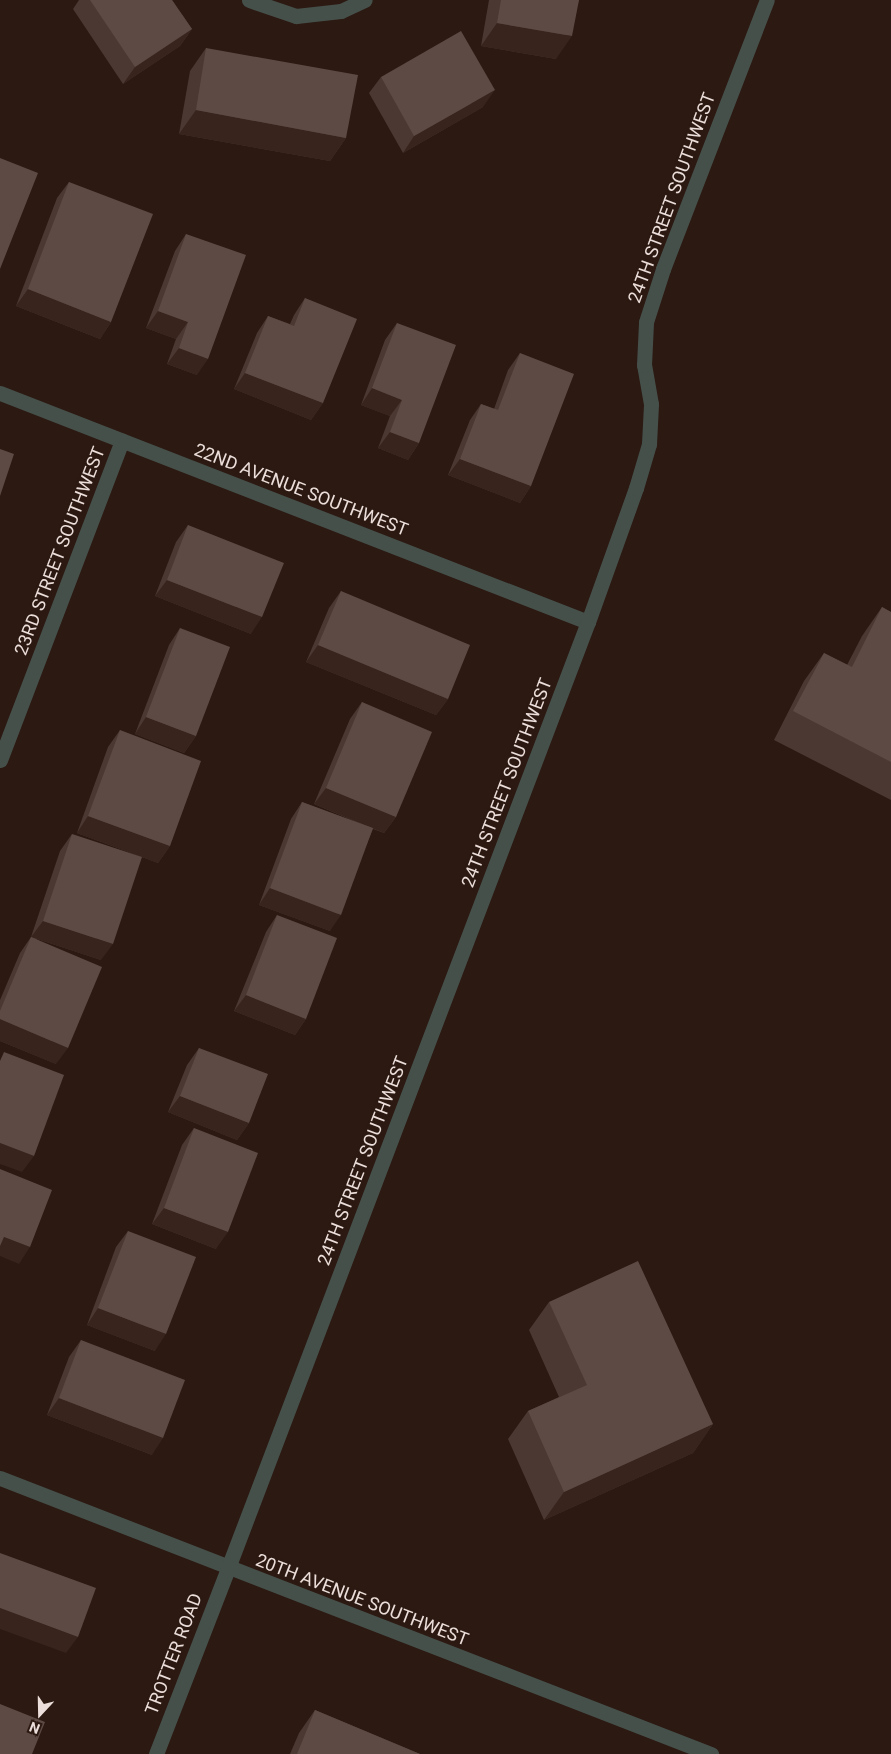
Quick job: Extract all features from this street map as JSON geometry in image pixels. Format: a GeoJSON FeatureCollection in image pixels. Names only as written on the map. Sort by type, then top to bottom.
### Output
{"type":"FeatureCollection","features":[{"type":"Feature","properties":{"kind":"street"},"geometry":{"type":"LineString","coordinates":[[249,0],[296,16],[341,11],[365,0]]}},
{"type":"Feature","properties":{"kind":"street","name":"24TH STREET SOUTHWEST"},"geometry":{"type":"LineString","coordinates":[[228,1568],[588,622],[636,488],[649,444],[651,404],[644,365],[646,322],[663,268],[767,0]]}},
{"type":"Feature","properties":{"kind":"street","name":"22ND AVENUE SOUTHWEST"},"geometry":{"type":"LineString","coordinates":[[0,393],[588,622]]}},
{"type":"Feature","properties":{"kind":"street","name":"23RD STREET SOUTHWEST"},"geometry":{"type":"LineString","coordinates":[[0,760],[122,440]]}},
{"type":"Feature","properties":{"kind":"street","name":"20TH AVENUE SOUTHWEST"},"geometry":{"type":"LineString","coordinates":[[0,1478],[711,1754]]}},
{"type":"Feature","properties":{"kind":"street","name":"TROTTER ROAD"},"geometry":{"type":"LineString","coordinates":[[156,1754],[228,1568]]}},
{"type":"Feature","properties":{"kind":"building"},"geometry":{"type":"Polygon","coordinates":[[[90,0],[172,0],[192,29],[135,67],[90,0]]]}},
{"type":"Feature","properties":{"kind":"building"},"geometry":{"type":"Polygon","coordinates":[[[501,0],[579,0],[572,36],[497,23],[501,0]]]}},
{"type":"Feature","properties":{"kind":"building"},"geometry":{"type":"Polygon","coordinates":[[[461,31],[495,90],[414,136],[381,77],[461,31]]]}},
{"type":"Feature","properties":{"kind":"building"},"geometry":{"type":"Polygon","coordinates":[[[206,48],[358,75],[346,138],[196,110],[206,48]]]}},
{"type":"Feature","properties":{"kind":"building"},"geometry":{"type":"Polygon","coordinates":[[[0,158],[38,173],[0,269],[0,158]]]}},
{"type":"Feature","properties":{"kind":"building"},"geometry":{"type":"Polygon","coordinates":[[[69,182],[153,214],[111,322],[28,289],[69,182]]]}},
{"type":"Feature","properties":{"kind":"building"},"geometry":{"type":"Polygon","coordinates":[[[186,234],[246,255],[208,359],[179,348],[188,322],[158,311],[186,234]]]}},
{"type":"Feature","properties":{"kind":"building"},"geometry":{"type":"Polygon","coordinates":[[[305,298],[357,319],[323,403],[245,373],[268,316],[294,326],[305,298]]]}},
{"type":"Feature","properties":{"kind":"building"},"geometry":{"type":"Polygon","coordinates":[[[397,323],[456,345],[419,443],[390,432],[402,400],[372,388],[397,323]]]}},
{"type":"Feature","properties":{"kind":"building"},"geometry":{"type":"Polygon","coordinates":[[[520,353],[574,374],[531,486],[460,459],[481,404],[498,410],[520,353]]]}},
{"type":"Feature","properties":{"kind":"building"},"geometry":{"type":"Polygon","coordinates":[[[0,449],[14,454],[0,496],[0,449]]]}},
{"type":"Feature","properties":{"kind":"building"},"geometry":{"type":"Polygon","coordinates":[[[188,525],[284,563],[262,617],[167,580],[188,525]]]}},
{"type":"Feature","properties":{"kind":"building"},"geometry":{"type":"Polygon","coordinates":[[[341,591],[470,645],[448,699],[318,645],[341,591]]]}},
{"type":"Feature","properties":{"kind":"building"},"geometry":{"type":"Polygon","coordinates":[[[882,607],[891,612],[891,762],[793,711],[824,653],[852,667],[882,607]]]}},
{"type":"Feature","properties":{"kind":"building"},"geometry":{"type":"Polygon","coordinates":[[[180,628],[230,647],[196,736],[146,717],[180,628]]]}},
{"type":"Feature","properties":{"kind":"building"},"geometry":{"type":"Polygon","coordinates":[[[362,702],[432,732],[396,817],[326,788],[362,702]]]}},
{"type":"Feature","properties":{"kind":"building"},"geometry":{"type":"Polygon","coordinates":[[[120,730],[201,761],[170,846],[88,816],[120,730]]]}},
{"type":"Feature","properties":{"kind":"building"},"geometry":{"type":"Polygon","coordinates":[[[302,802],[373,828],[341,915],[270,888],[302,802]]]}},
{"type":"Feature","properties":{"kind":"building"},"geometry":{"type":"Polygon","coordinates":[[[72,834],[142,857],[113,944],[43,921],[72,834]]]}},
{"type":"Feature","properties":{"kind":"building"},"geometry":{"type":"Polygon","coordinates":[[[277,915],[337,938],[306,1019],[246,995],[277,915]]]}},
{"type":"Feature","properties":{"kind":"building"},"geometry":{"type":"Polygon","coordinates":[[[31,937],[102,967],[68,1048],[0,1019],[0,1011],[31,937]]]}},
{"type":"Feature","properties":{"kind":"building"},"geometry":{"type":"Polygon","coordinates":[[[199,1048],[268,1074],[249,1123],[180,1096],[199,1048]]]}},
{"type":"Feature","properties":{"kind":"building"},"geometry":{"type":"Polygon","coordinates":[[[4,1052],[64,1075],[34,1156],[0,1143],[0,1061],[4,1052]]]}},
{"type":"Feature","properties":{"kind":"building"},"geometry":{"type":"Polygon","coordinates":[[[194,1128],[258,1153],[228,1232],[164,1208],[194,1128]]]}},
{"type":"Feature","properties":{"kind":"building"},"geometry":{"type":"Polygon","coordinates":[[[0,1169],[52,1190],[30,1247],[4,1237],[0,1246],[0,1169]]]}},
{"type":"Feature","properties":{"kind":"building"},"geometry":{"type":"Polygon","coordinates":[[[128,1231],[196,1257],[166,1334],[98,1308],[128,1231]]]}},
{"type":"Feature","properties":{"kind":"building"},"geometry":{"type":"Polygon","coordinates":[[[638,1261],[713,1424],[564,1492],[528,1411],[587,1385],[549,1302],[638,1261]]]}},
{"type":"Feature","properties":{"kind":"building"},"geometry":{"type":"Polygon","coordinates":[[[81,1340],[185,1380],[163,1438],[59,1398],[81,1340]]]}},
{"type":"Feature","properties":{"kind":"building"},"geometry":{"type":"Polygon","coordinates":[[[0,1553],[96,1588],[78,1637],[0,1608],[0,1553]]]}},
{"type":"Feature","properties":{"kind":"building"},"geometry":{"type":"Polygon","coordinates":[[[0,1704],[45,1722],[32,1754],[0,1754],[0,1704]]]}},
{"type":"Feature","properties":{"kind":"building"},"geometry":{"type":"Polygon","coordinates":[[[315,1710],[420,1754],[297,1754],[315,1710]]]}}]}
